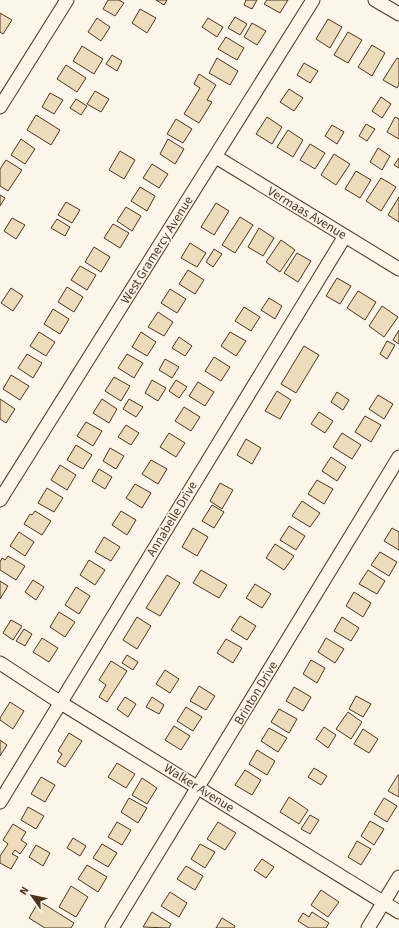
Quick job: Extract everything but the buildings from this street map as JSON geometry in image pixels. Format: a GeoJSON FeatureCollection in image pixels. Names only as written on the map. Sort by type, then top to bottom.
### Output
{"type":"FeatureCollection","features":[{"type":"Feature","properties":{"kind":"street"},"geometry":{"type":"LineString","coordinates":[[0,107],[67,0]]}},
{"type":"Feature","properties":{"kind":"street","name":"West Gramercy Avenue"},"geometry":{"type":"LineString","coordinates":[[0,500],[314,0]]}},
{"type":"Feature","properties":{"kind":"street"},"geometry":{"type":"LineString","coordinates":[[376,0],[399,14]]}},
{"type":"Feature","properties":{"kind":"street","name":"Vermaas Avenue"},"geometry":{"type":"LineString","coordinates":[[216,157],[399,269]]}},
{"type":"Feature","properties":{"kind":"street","name":"Annabelle Drive"},"geometry":{"type":"LineString","coordinates":[[0,802],[345,236]]}},
{"type":"Feature","properties":{"kind":"street","name":"Brinton Drive"},"geometry":{"type":"LineString","coordinates":[[112,928],[399,457]]}},
{"type":"Feature","properties":{"kind":"street","name":"Walker Avenue"},"geometry":{"type":"LineString","coordinates":[[0,664],[399,912]]}},
{"type":"Feature","properties":{"kind":"street"},"geometry":{"type":"LineString","coordinates":[[368,928],[399,876]]}}]}
